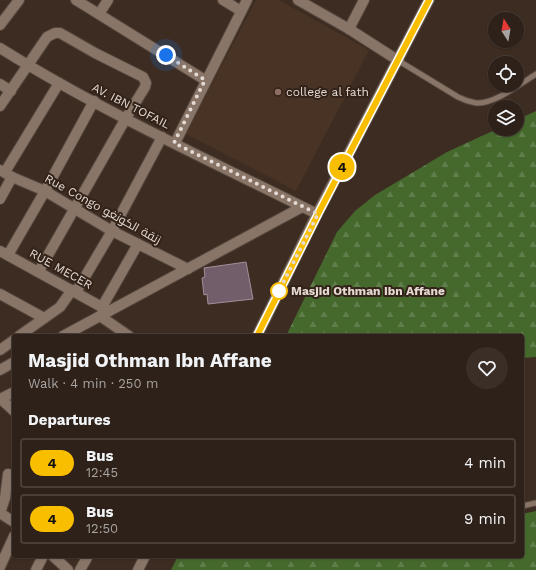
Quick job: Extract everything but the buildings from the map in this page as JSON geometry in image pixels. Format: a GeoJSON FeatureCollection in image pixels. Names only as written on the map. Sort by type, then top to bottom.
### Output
{"type":"FeatureCollection","features":[{"type":"Feature","properties":{"kind":"street"},"geometry":{"type":"LineString","coordinates":[[0,25],[19,0]]}},
{"type":"Feature","properties":{"kind":"street"},"geometry":{"type":"LineString","coordinates":[[76,0],[205,80]]}},
{"type":"Feature","properties":{"kind":"street"},"geometry":{"type":"LineString","coordinates":[[99,14],[108,0]]}},
{"type":"Feature","properties":{"kind":"street"},"geometry":{"type":"LineString","coordinates":[[223,0],[242,11]]}},
{"type":"Feature","properties":{"kind":"street"},"geometry":{"type":"LineString","coordinates":[[174,143],[247,0]]}},
{"type":"Feature","properties":{"kind":"street"},"geometry":{"type":"LineString","coordinates":[[298,0],[349,29],[399,61]]}},
{"type":"Feature","properties":{"kind":"street"},"geometry":{"type":"LineString","coordinates":[[349,29],[364,0]]}},
{"type":"Feature","properties":{"kind":"street"},"geometry":{"type":"LineString","coordinates":[[258,334],[318,214],[430,0]]}},
{"type":"Feature","properties":{"kind":"street"},"geometry":{"type":"LineString","coordinates":[[0,106],[47,37],[55,33],[60,34],[143,77],[146,83],[74,207],[39,271]]}},
{"type":"Feature","properties":{"kind":"street","name":"AV. IBN TOFAIL"},"geometry":{"type":"LineString","coordinates":[[0,48],[59,83],[162,137],[318,214]]}},
{"type":"Feature","properties":{"kind":"street"},"geometry":{"type":"LineString","coordinates":[[0,199],[6,173],[59,83]]}},
{"type":"Feature","properties":{"kind":"street"},"geometry":{"type":"LineString","coordinates":[[0,84],[11,91]]}},
{"type":"Feature","properties":{"kind":"street"},"geometry":{"type":"LineString","coordinates":[[4,253],[45,191],[94,101]]}},
{"type":"Feature","properties":{"kind":"street"},"geometry":{"type":"LineString","coordinates":[[22,334],[60,307],[74,291],[112,231],[162,137]]}},
{"type":"Feature","properties":{"kind":"street","name":"Rue Congo زنقة الكونغو"},"geometry":{"type":"LineString","coordinates":[[6,173],[45,191],[112,231],[188,269]]}},
{"type":"Feature","properties":{"kind":"street"},"geometry":{"type":"LineString","coordinates":[[66,334],[104,311],[188,269],[302,207]]}},
{"type":"Feature","properties":{"kind":"street"},"geometry":{"type":"LineString","coordinates":[[104,311],[138,244]]}},
{"type":"Feature","properties":{"kind":"street","name":"RUE MECER"},"geometry":{"type":"LineString","coordinates":[[4,253],[74,291],[104,311],[120,334]]}},
{"type":"Feature","properties":{"kind":"street"},"geometry":{"type":"LineString","coordinates":[[2,299],[44,318]]}},
{"type":"Feature","properties":{"kind":"street"},"geometry":{"type":"LineString","coordinates":[[0,350],[12,341]]}},
{"type":"Feature","properties":{"kind":"street"},"geometry":{"type":"LineString","coordinates":[[0,370],[12,363]]}},
{"type":"Feature","properties":{"kind":"street"},"geometry":{"type":"LineString","coordinates":[[12,393],[1,399],[12,409]]}},
{"type":"Feature","properties":{"kind":"street"},"geometry":{"type":"LineString","coordinates":[[7,473],[10,498],[0,513],[12,521]]}},
{"type":"Feature","properties":{"kind":"street"},"geometry":{"type":"LineString","coordinates":[[0,567],[12,540]]}},
{"type":"Feature","properties":{"kind":"street"},"geometry":{"type":"LineString","coordinates":[[36,570],[42,558]]}},
{"type":"Feature","properties":{"kind":"street"},"geometry":{"type":"LineString","coordinates":[[55,558],[68,570]]}},
{"type":"Feature","properties":{"kind":"street"},"geometry":{"type":"LineString","coordinates":[[80,570],[87,558]]}},
{"type":"Feature","properties":{"kind":"street"},"geometry":{"type":"LineString","coordinates":[[138,570],[144,558]]}},
{"type":"Feature","properties":{"kind":"lane"},"geometry":{"type":"LineString","coordinates":[[399,61],[458,97],[477,103],[487,102],[497,98],[536,74]]}},
{"type":"Feature","properties":{"kind":"lane"},"geometry":{"type":"LineString","coordinates":[[524,506],[536,503]]}},
{"type":"Feature","properties":{"kind":"shaded area","name":"college al fath"},"geometry":{"type":"Polygon","coordinates":[[[256,0],[279,0],[369,50],[296,191],[186,134],[256,0]]]}},
{"type":"Feature","properties":{"kind":"green space"},"geometry":{"type":"Polygon","coordinates":[[[536,111],[536,357],[524,358],[524,334],[287,334],[337,232],[355,211],[375,195],[447,152],[488,133],[488,136],[524,136],[524,117],[536,111]]]}},
{"type":"Feature","properties":{"kind":"green space"},"geometry":{"type":"Polygon","coordinates":[[[536,511],[536,570],[171,570],[177,558],[524,558],[524,514],[536,511]]]}},
{"type":"Feature","properties":{"kind":"bus line","name":"4"},"geometry":{"type":"LineString","coordinates":[[258,334],[318,214],[399,61],[429,0]]}},
{"type":"Feature","properties":{"kind":"place","name":"college al fath"},"geometry":{"type":"Point","coordinates":[278,92]}},
{"type":"Feature","properties":{"kind":"place","name":"Masjid Othman Ibn Affane"},"geometry":{"type":"Point","coordinates":[279,291]}},
{"type":"Feature","properties":{"kind":"route"},"geometry":{"type":"LineString","coordinates":[[166,55],[205,80],[174,143],[318,214],[279,291]]}}]}
